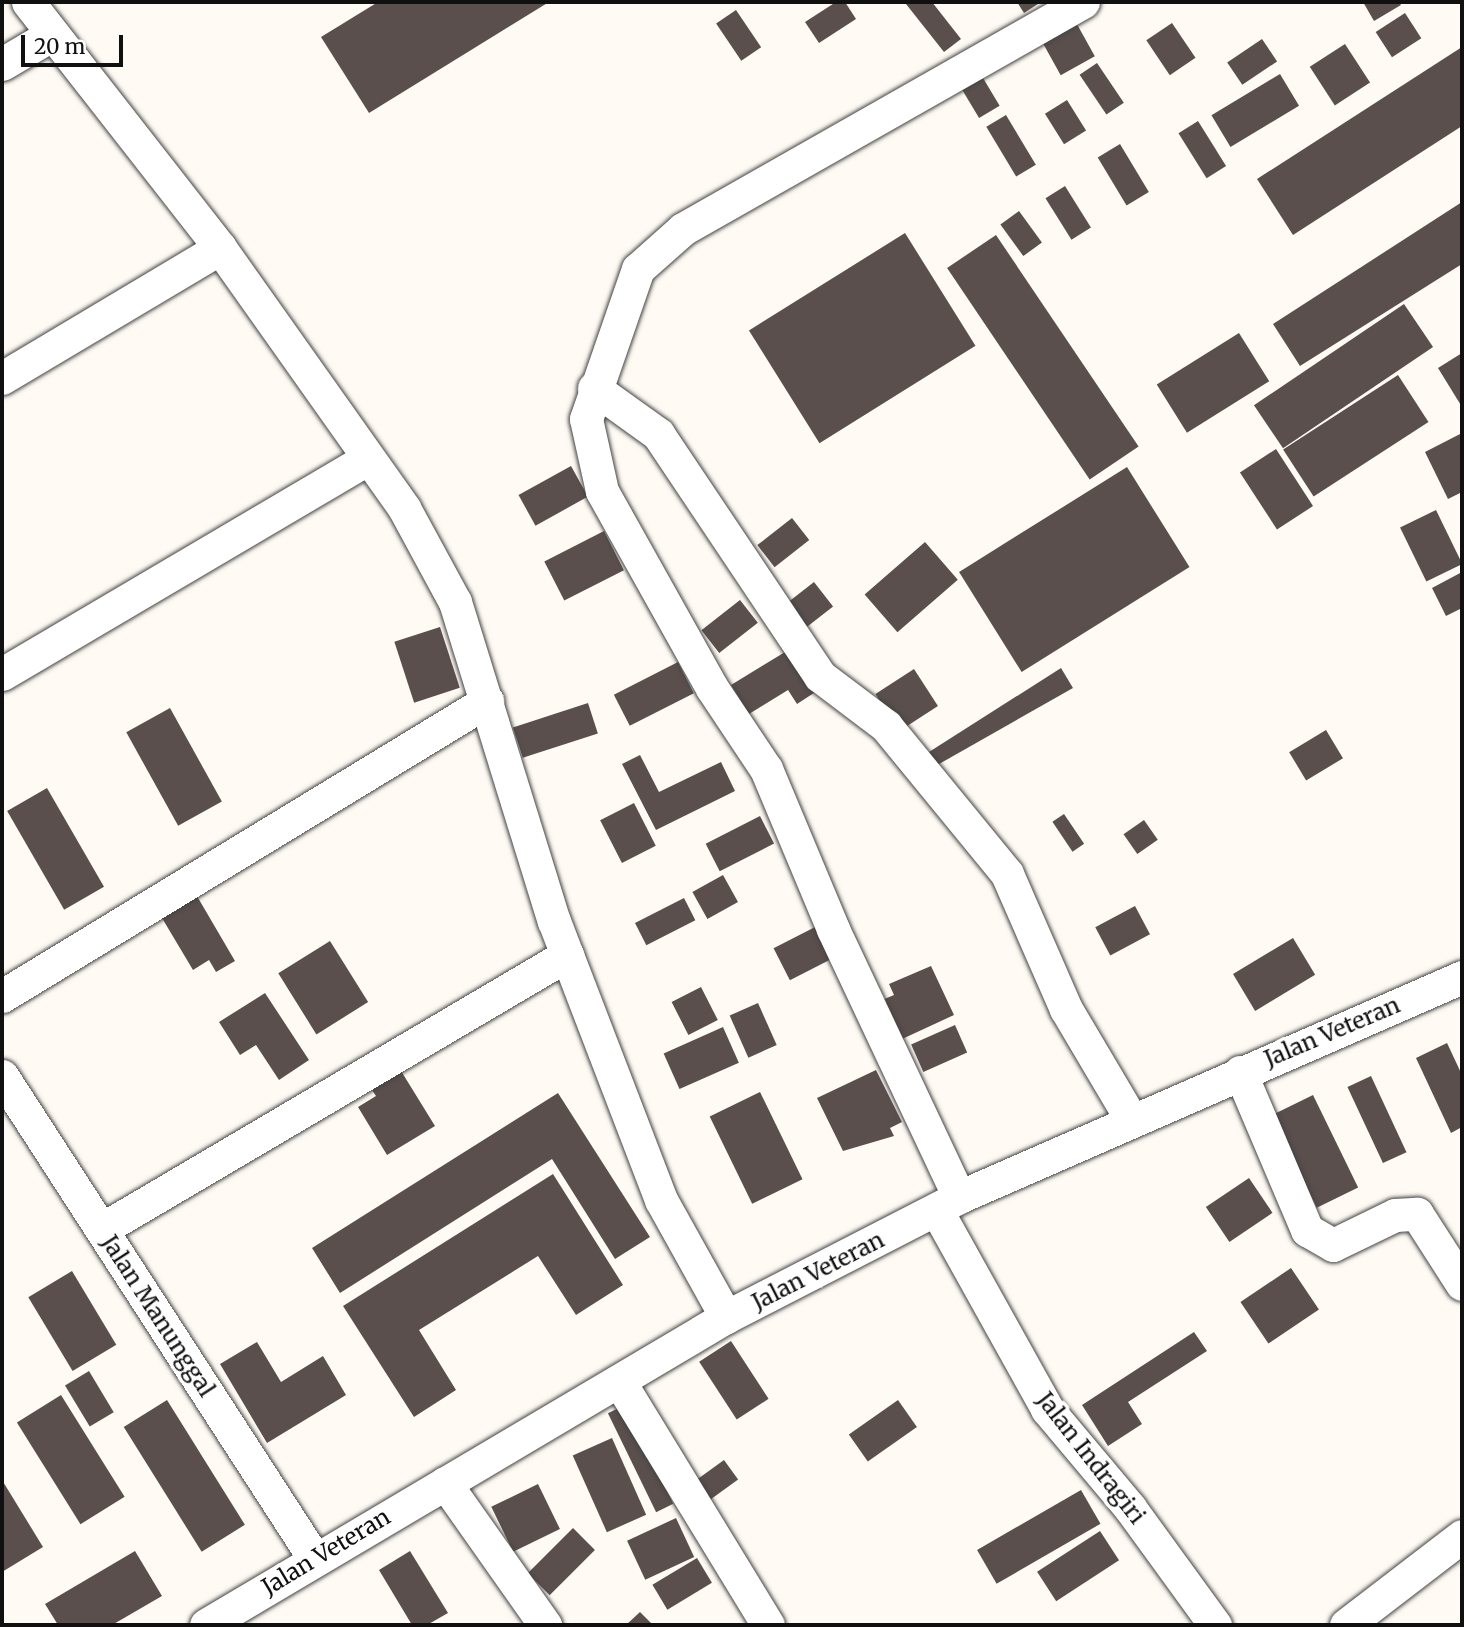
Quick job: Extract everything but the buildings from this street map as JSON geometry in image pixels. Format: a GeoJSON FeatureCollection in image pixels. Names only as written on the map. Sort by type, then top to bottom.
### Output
{"type":"FeatureCollection","features":[{"type":"Feature","properties":{"kind":"street"},"geometry":{"type":"LineString","coordinates":[[27,2],[220,248],[404,508],[455,602],[487,701],[502,764],[567,954],[662,1200],[726,1317]]}},
{"type":"Feature","properties":{"kind":"street","name":"Jalan Indragiri"},"geometry":{"type":"LineString","coordinates":[[1083,2],[683,229],[638,269],[594,388],[586,419],[602,491],[712,688],[766,769],[948,1204],[1047,1409],[1130,1508],[1214,1625]]}},
{"type":"Feature","properties":{"kind":"street"},"geometry":{"type":"LineString","coordinates":[[2,64],[51,35]]}},
{"type":"Feature","properties":{"kind":"street"},"geometry":{"type":"LineString","coordinates":[[2,378],[220,248]]}},
{"type":"Feature","properties":{"kind":"street"},"geometry":{"type":"LineString","coordinates":[[594,388],[658,434],[820,676],[886,726],[1007,874],[1066,1009],[1131,1119]]}},
{"type":"Feature","properties":{"kind":"street"},"geometry":{"type":"LineString","coordinates":[[2,674],[367,459]]}},
{"type":"Feature","properties":{"kind":"street"},"geometry":{"type":"LineString","coordinates":[[2,996],[487,701]]}},
{"type":"Feature","properties":{"kind":"street"},"geometry":{"type":"LineString","coordinates":[[102,1229],[567,954]]}},
{"type":"Feature","properties":{"kind":"street","name":"Jalan Veteran"},"geometry":{"type":"LineString","coordinates":[[205,1625],[314,1558],[726,1317],[948,1204],[1131,1119],[1462,977]]}},
{"type":"Feature","properties":{"kind":"street"},"geometry":{"type":"LineString","coordinates":[[1240,1072],[1307,1230],[1334,1245],[1395,1216],[1417,1214],[1462,1284]]}},
{"type":"Feature","properties":{"kind":"street","name":"Jalan Manunggal"},"geometry":{"type":"LineString","coordinates":[[3,1080],[314,1558]]}},
{"type":"Feature","properties":{"kind":"street"},"geometry":{"type":"LineString","coordinates":[[619,1381],[768,1625]]}},
{"type":"Feature","properties":{"kind":"street"},"geometry":{"type":"LineString","coordinates":[[445,1483],[541,1624]]}},
{"type":"Feature","properties":{"kind":"street"},"geometry":{"type":"LineString","coordinates":[[1346,1625],[1457,1551]]}}]}
